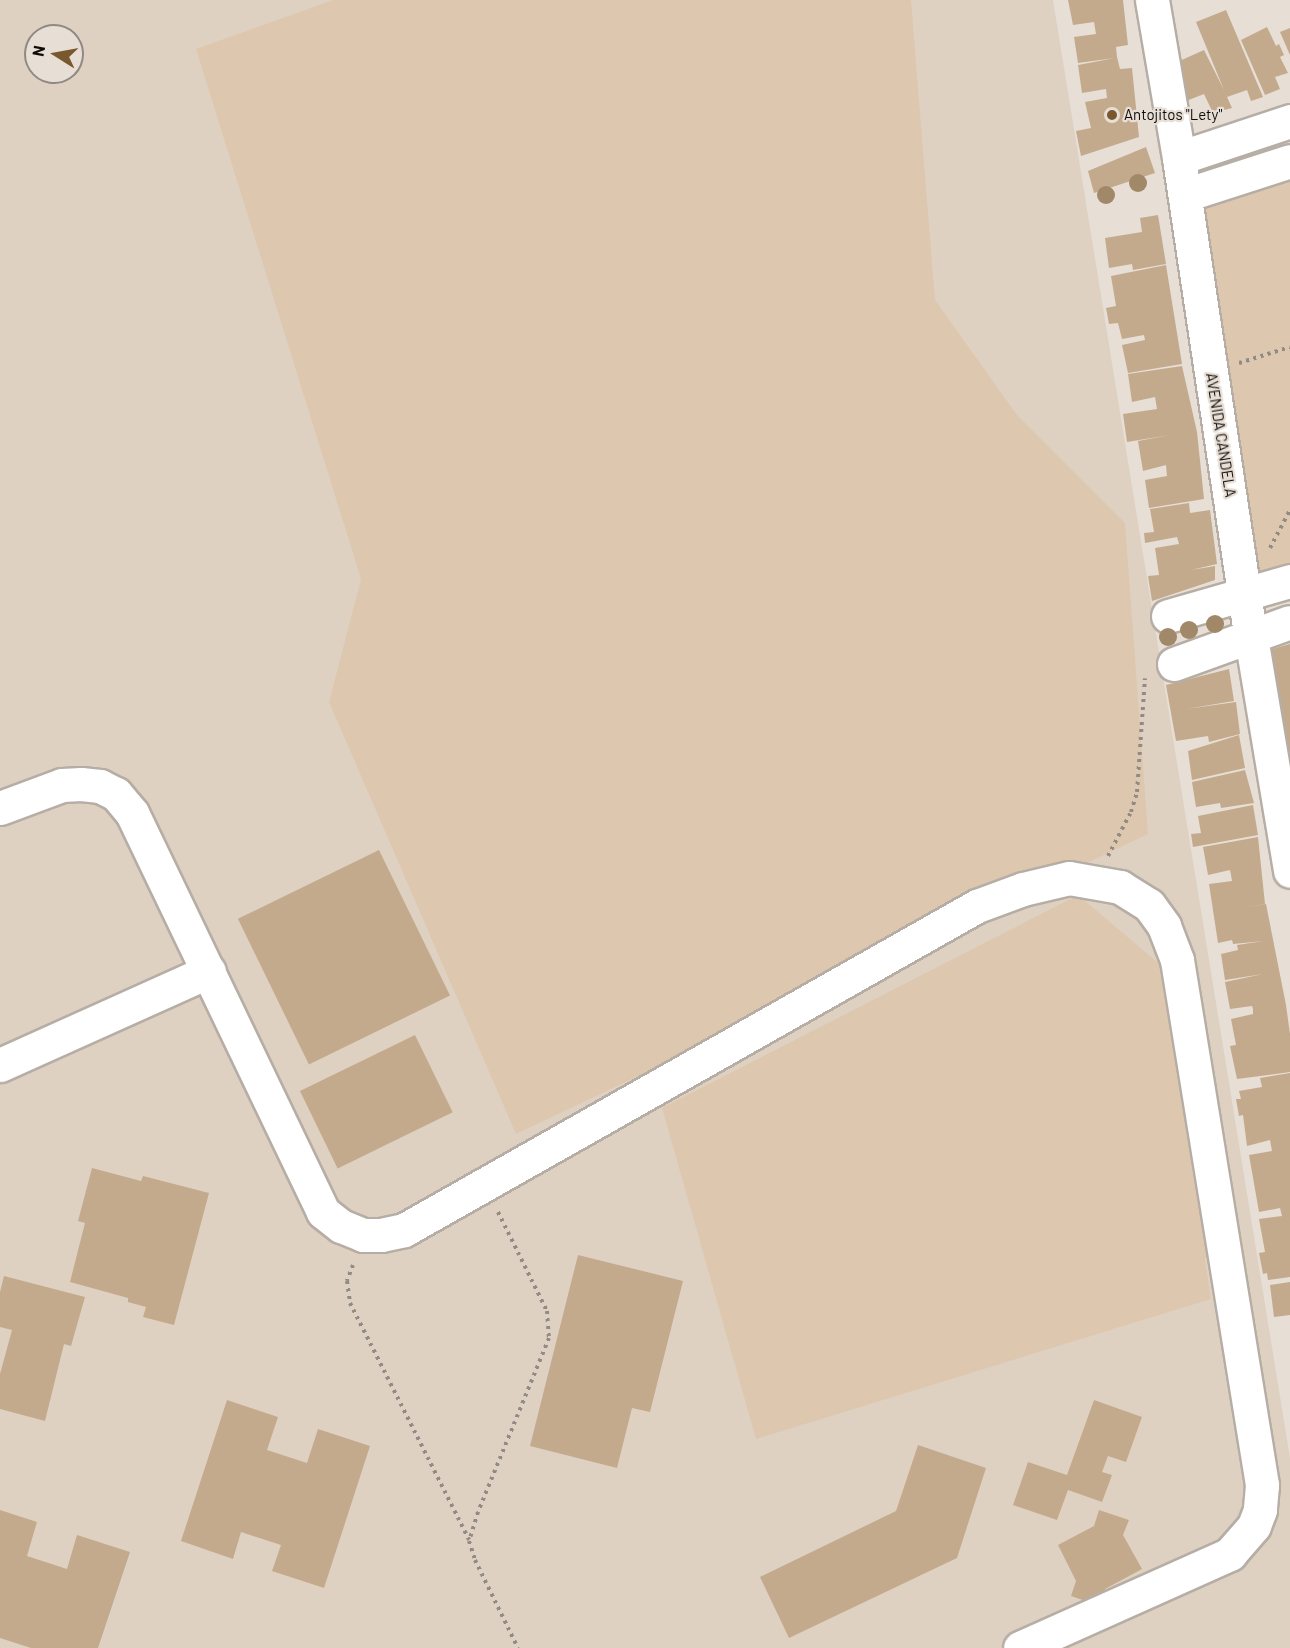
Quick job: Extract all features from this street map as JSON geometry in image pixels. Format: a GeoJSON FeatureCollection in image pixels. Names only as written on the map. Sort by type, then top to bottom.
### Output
{"type":"FeatureCollection","features":[{"type":"Feature","properties":{"kind":"street","name":"AVENIDA CANDELA"},"geometry":{"type":"LineString","coordinates":[[1152,0],[1185,195],[1251,637],[1290,871]]}},
{"type":"Feature","properties":{"kind":"street"},"geometry":{"type":"LineString","coordinates":[[1179,158],[1290,121]]}},
{"type":"Feature","properties":{"kind":"street"},"geometry":{"type":"LineString","coordinates":[[1185,195],[1290,161]]}},
{"type":"Feature","properties":{"kind":"street"},"geometry":{"type":"LineString","coordinates":[[1168,616],[1245,596],[1290,581]]}},
{"type":"Feature","properties":{"kind":"street"},"geometry":{"type":"LineString","coordinates":[[1160,666],[1290,622]]}},
{"type":"Feature","properties":{"kind":"street"},"geometry":{"type":"LineString","coordinates":[[0,808],[62,785],[100,786],[116,794],[132,813],[323,1212],[341,1226],[363,1235],[381,1235],[404,1230],[977,906],[1023,889],[1069,878],[1095,880],[1120,887],[1149,905],[1164,926],[1177,960],[1262,1485],[1260,1510],[1254,1526],[1230,1554],[1020,1648]]}},
{"type":"Feature","properties":{"kind":"street"},"geometry":{"type":"LineString","coordinates":[[0,1065],[209,970]]}},
{"type":"Feature","properties":{"kind":"path"},"geometry":{"type":"LineString","coordinates":[[1233,364],[1290,347]]}},
{"type":"Feature","properties":{"kind":"path"},"geometry":{"type":"LineString","coordinates":[[1269,550],[1290,510]]}},
{"type":"Feature","properties":{"kind":"path"},"geometry":{"type":"LineString","coordinates":[[1095,880],[1131,812],[1137,792],[1160,666]]}},
{"type":"Feature","properties":{"kind":"path"},"geometry":{"type":"LineString","coordinates":[[469,1541],[478,1512],[549,1338],[548,1311],[484,1185]]}},
{"type":"Feature","properties":{"kind":"path"},"geometry":{"type":"LineString","coordinates":[[363,1235],[347,1281],[350,1303],[469,1541],[475,1560],[518,1648]]}},
{"type":"Feature","properties":{"kind":"shaded area"},"geometry":{"type":"Polygon","coordinates":[[[0,0],[1053,0],[1290,1458],[1290,1648],[0,1648],[0,0]]]}},
{"type":"Feature","properties":{"kind":"shaded area"},"geometry":{"type":"Polygon","coordinates":[[[333,0],[911,0],[935,300],[1017,415],[1125,523],[1148,834],[516,1134],[329,702],[361,579],[196,49],[333,0]]]}},
{"type":"Feature","properties":{"kind":"shaded area"},"geometry":{"type":"Polygon","coordinates":[[[1290,173],[1290,566],[1257,577],[1190,205],[1290,173]]]}},
{"type":"Feature","properties":{"kind":"shaded area"},"geometry":{"type":"Polygon","coordinates":[[[1078,895],[1163,967],[1193,1175],[1217,1255],[1205,1259],[1211,1299],[756,1439],[662,1108],[1078,895]]]}},
{"type":"Feature","properties":{"kind":"building"},"geometry":{"type":"Polygon","coordinates":[[[1068,0],[1123,0],[1128,45],[1116,47],[1117,57],[1120,69],[1132,68],[1139,137],[1081,156],[1076,131],[1091,128],[1085,102],[1107,98],[1106,89],[1082,93],[1078,65],[1115,58],[1078,63],[1074,37],[1096,34],[1094,22],[1073,25],[1068,0]]]}},
{"type":"Feature","properties":{"kind":"building"},"geometry":{"type":"Polygon","coordinates":[[[1226,10],[1263,97],[1251,101],[1247,90],[1227,97],[1232,108],[1213,113],[1204,94],[1181,103],[1175,63],[1204,50],[1224,90],[1196,22],[1226,10]]]}},
{"type":"Feature","properties":{"kind":"building"},"geometry":{"type":"Polygon","coordinates":[[[1267,27],[1276,46],[1279,44],[1284,55],[1280,57],[1288,73],[1275,77],[1280,89],[1265,95],[1241,40],[1267,27]]]}},
{"type":"Feature","properties":{"kind":"building"},"geometry":{"type":"Polygon","coordinates":[[[1290,28],[1290,55],[1280,32],[1290,28]]]}},
{"type":"Feature","properties":{"kind":"building"},"geometry":{"type":"Polygon","coordinates":[[[1146,147],[1155,173],[1094,193],[1088,171],[1146,147]]]}},
{"type":"Feature","properties":{"kind":"building"},"geometry":{"type":"Polygon","coordinates":[[[1158,215],[1166,264],[1133,270],[1132,264],[1109,268],[1105,238],[1142,232],[1140,218],[1158,215]]]}},
{"type":"Feature","properties":{"kind":"building"},"geometry":{"type":"Polygon","coordinates":[[[1166,265],[1182,364],[1128,373],[1122,345],[1145,340],[1144,335],[1122,339],[1118,323],[1109,324],[1106,308],[1116,306],[1111,276],[1166,265]]]}},
{"type":"Feature","properties":{"kind":"building"},"geometry":{"type":"Polygon","coordinates":[[[1182,366],[1197,432],[1204,499],[1149,508],[1145,480],[1167,476],[1166,465],[1143,471],[1138,441],[1170,435],[1127,442],[1123,414],[1157,409],[1155,397],[1132,402],[1128,374],[1182,366]]]}},
{"type":"Feature","properties":{"kind":"building"},"geometry":{"type":"Polygon","coordinates":[[[1189,503],[1190,513],[1210,510],[1217,564],[1191,570],[1215,566],[1215,580],[1152,601],[1148,576],[1159,575],[1155,548],[1179,544],[1177,537],[1145,543],[1144,533],[1154,532],[1150,509],[1189,503]]]}},
{"type":"Feature","properties":{"kind":"building"},"geometry":{"type":"Polygon","coordinates":[[[1290,644],[1290,763],[1287,764],[1266,651],[1290,644]]]}},
{"type":"Feature","properties":{"kind":"building"},"geometry":{"type":"Polygon","coordinates":[[[1229,669],[1234,701],[1186,709],[1236,702],[1240,734],[1209,742],[1208,736],[1176,741],[1166,685],[1229,669]]]}},
{"type":"Feature","properties":{"kind":"building"},"geometry":{"type":"Polygon","coordinates":[[[1239,735],[1245,768],[1192,780],[1188,751],[1239,735]]]}},
{"type":"Feature","properties":{"kind":"building"},"geometry":{"type":"Polygon","coordinates":[[[1245,770],[1254,803],[1221,808],[1220,803],[1196,807],[1192,782],[1245,770]]]}},
{"type":"Feature","properties":{"kind":"building"},"geometry":{"type":"Polygon","coordinates":[[[1253,805],[1258,835],[1193,847],[1191,834],[1201,833],[1198,816],[1253,805]]]}},
{"type":"Feature","properties":{"kind":"building"},"geometry":{"type":"Polygon","coordinates":[[[1258,837],[1265,904],[1243,908],[1266,904],[1286,1005],[1290,1034],[1290,1072],[1237,1079],[1230,1046],[1236,1045],[1231,1019],[1253,1014],[1253,1009],[1252,1006],[1230,1009],[1225,982],[1263,974],[1225,980],[1221,954],[1238,950],[1237,945],[1264,941],[1233,944],[1232,940],[1218,943],[1209,884],[1232,881],[1230,870],[1208,875],[1203,847],[1258,837]]]}},
{"type":"Feature","properties":{"kind":"building"},"geometry":{"type":"Polygon","coordinates":[[[379,850],[450,996],[309,1064],[238,919],[379,850]]]}},
{"type":"Feature","properties":{"kind":"building"},"geometry":{"type":"Polygon","coordinates":[[[415,1035],[453,1112],[338,1168],[300,1091],[415,1035]]]}},
{"type":"Feature","properties":{"kind":"building"},"geometry":{"type":"Polygon","coordinates":[[[1290,1073],[1290,1277],[1268,1280],[1267,1273],[1263,1274],[1259,1253],[1265,1252],[1259,1219],[1282,1216],[1280,1208],[1259,1212],[1249,1155],[1272,1151],[1270,1140],[1247,1146],[1243,1115],[1239,1116],[1236,1099],[1241,1099],[1239,1091],[1262,1087],[1260,1078],[1290,1073]]]}},
{"type":"Feature","properties":{"kind":"building"},"geometry":{"type":"Polygon","coordinates":[[[92,1168],[141,1181],[143,1176],[209,1193],[174,1325],[143,1317],[146,1307],[128,1302],[128,1298],[70,1282],[85,1223],[78,1221],[92,1168]]]}},
{"type":"Feature","properties":{"kind":"building"},"geometry":{"type":"Polygon","coordinates":[[[578,1255],[683,1281],[650,1412],[632,1408],[617,1468],[530,1446],[578,1255]]]}},
{"type":"Feature","properties":{"kind":"building"},"geometry":{"type":"Polygon","coordinates":[[[4,1276],[85,1297],[71,1346],[64,1344],[45,1421],[0,1409],[0,1374],[12,1330],[0,1327],[0,1292],[4,1276]]]}},
{"type":"Feature","properties":{"kind":"building"},"geometry":{"type":"Polygon","coordinates":[[[1290,1282],[1290,1315],[1274,1317],[1270,1285],[1290,1282]]]}},
{"type":"Feature","properties":{"kind":"building"},"geometry":{"type":"Polygon","coordinates":[[[227,1400],[278,1417],[267,1450],[307,1463],[318,1429],[370,1446],[324,1588],[272,1571],[281,1545],[241,1532],[233,1559],[181,1541],[227,1400]]]}},
{"type":"Feature","properties":{"kind":"building"},"geometry":{"type":"Polygon","coordinates":[[[1094,1400],[1142,1417],[1126,1462],[1108,1456],[1102,1472],[1112,1475],[1102,1502],[1068,1490],[1057,1520],[1013,1505],[1028,1462],[1067,1475],[1094,1400]]]}},
{"type":"Feature","properties":{"kind":"building"},"geometry":{"type":"Polygon","coordinates":[[[918,1445],[986,1468],[957,1558],[789,1638],[760,1577],[896,1511],[918,1445]]]}},
{"type":"Feature","properties":{"kind":"building"},"geometry":{"type":"Polygon","coordinates":[[[0,1510],[37,1522],[27,1556],[67,1569],[77,1535],[130,1552],[98,1648],[31,1648],[0,1638],[0,1510]]]}},
{"type":"Feature","properties":{"kind":"building"},"geometry":{"type":"Polygon","coordinates":[[[1099,1510],[1129,1520],[1123,1535],[1142,1569],[1105,1589],[1100,1606],[1071,1596],[1076,1581],[1058,1545],[1094,1526],[1099,1510]]]}},
{"type":"Feature","properties":{"kind":"place","name":"Antojitos \"Lety\""},"geometry":{"type":"Point","coordinates":[1112,115]}}]}
